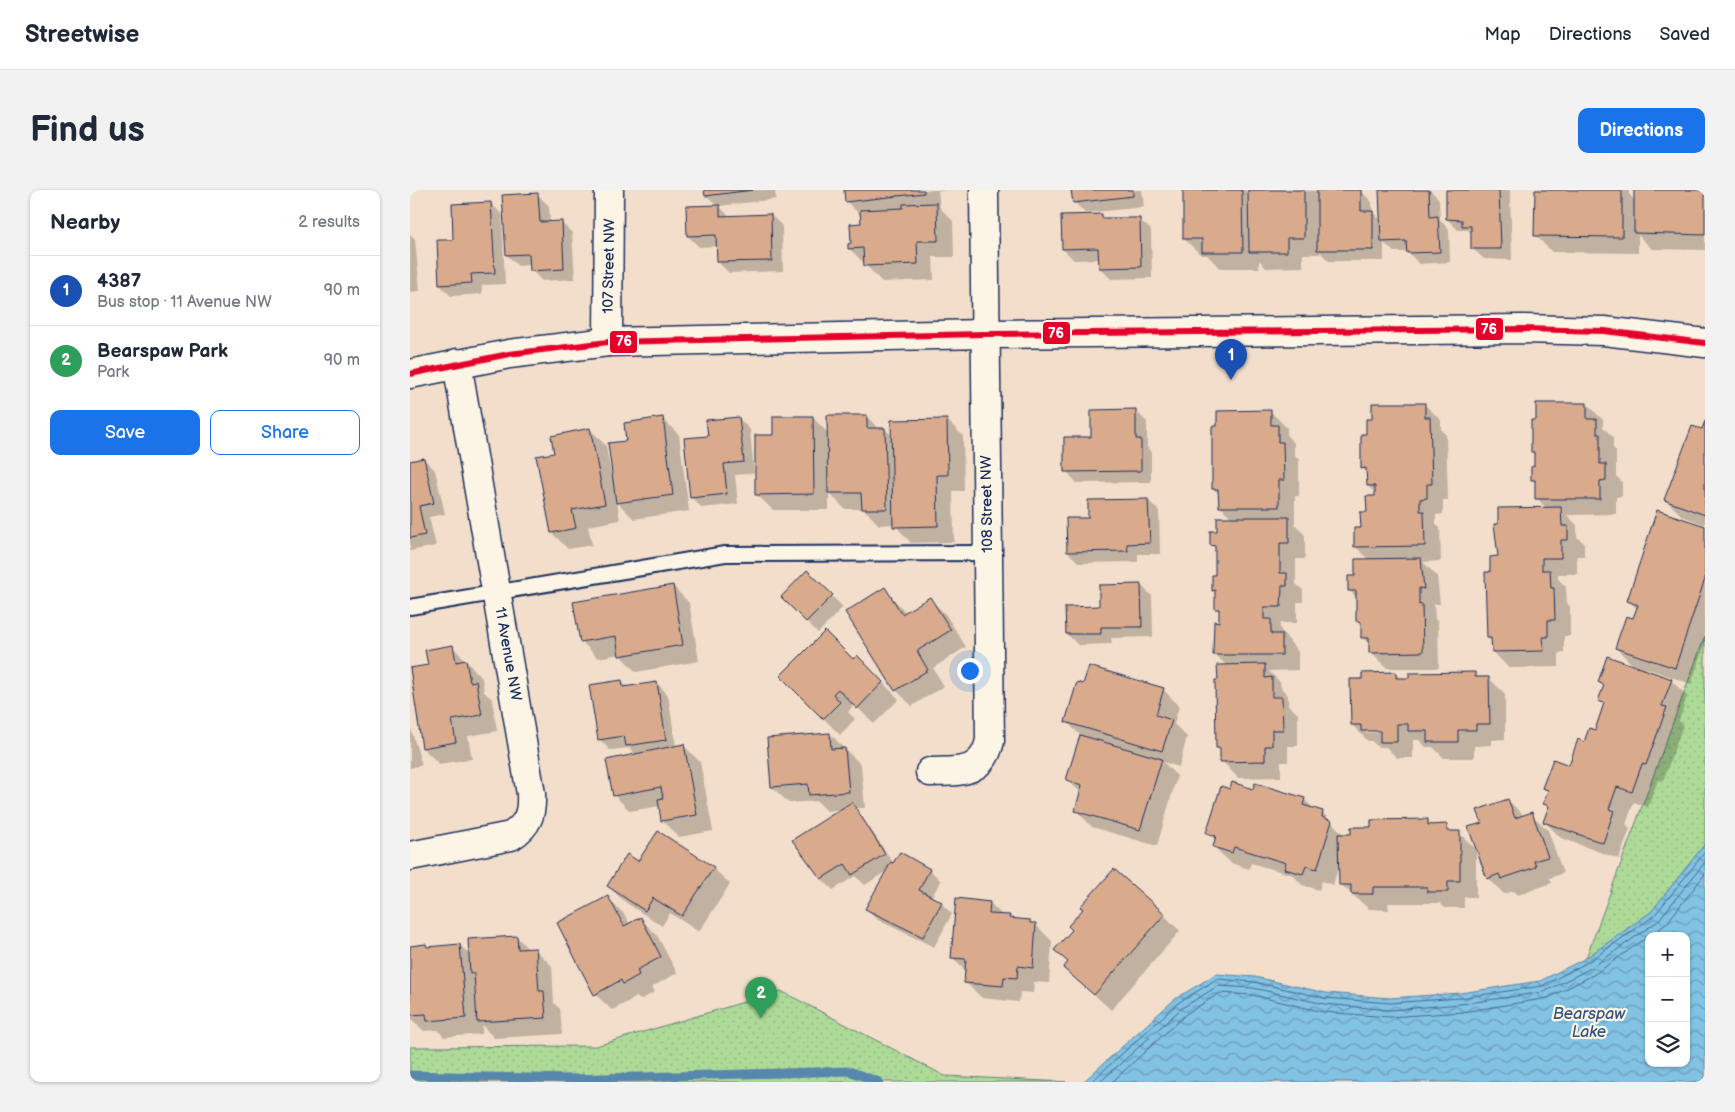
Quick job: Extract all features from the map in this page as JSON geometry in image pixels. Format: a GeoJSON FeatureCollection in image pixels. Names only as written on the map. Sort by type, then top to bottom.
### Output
{"type":"FeatureCollection","features":[{"type":"Feature","properties":{"kind":"street","name":"107 Street NW"},"geometry":{"type":"LineString","coordinates":[[608,342],[609,190]]}},
{"type":"Feature","properties":{"kind":"street","name":"108 Street NW"},"geometry":{"type":"LineString","coordinates":[[930,772],[972,769],[981,762],[988,752],[990,741],[984,190]]}},
{"type":"Feature","properties":{"kind":"street"},"geometry":{"type":"LineString","coordinates":[[410,374],[509,354],[608,342],[985,334],[1523,329],[1604,331],[1705,343]]}},
{"type":"Feature","properties":{"kind":"street","name":"11 Avenue NW"},"geometry":{"type":"LineString","coordinates":[[410,856],[511,836],[529,820],[532,810],[531,794],[457,363]]}},
{"type":"Feature","properties":{"kind":"lane"},"geometry":{"type":"LineString","coordinates":[[410,607],[725,554],[988,552]]}},
{"type":"Feature","properties":{"kind":"green space"},"geometry":{"type":"Polygon","coordinates":[[[1705,636],[1705,844],[1651,912],[1586,958],[1705,636]]]}},
{"type":"Feature","properties":{"kind":"green space"},"geometry":{"type":"Polygon","coordinates":[[[781,991],[945,1076],[1066,1082],[410,1082],[410,1047],[596,1046],[781,991]]]}},
{"type":"Feature","properties":{"kind":"water","name":"Bearspaw Lake"},"geometry":{"type":"Polygon","coordinates":[[[1705,844],[1705,1082],[1083,1082],[1175,999],[1216,974],[1255,977],[1326,993],[1390,998],[1460,993],[1540,981],[1586,958],[1651,912],[1705,844]]]}},
{"type":"Feature","properties":{"kind":"building"},"geometry":{"type":"Polygon","coordinates":[[[704,190],[753,190],[705,196],[704,190]]]}},
{"type":"Feature","properties":{"kind":"building"},"geometry":{"type":"Polygon","coordinates":[[[844,190],[924,190],[924,193],[845,202],[844,190]]]}},
{"type":"Feature","properties":{"kind":"building"},"geometry":{"type":"Polygon","coordinates":[[[1071,190],[1133,190],[1133,196],[1073,203],[1071,190]]]}},
{"type":"Feature","properties":{"kind":"building"},"geometry":{"type":"Polygon","coordinates":[[[1183,190],[1242,190],[1243,252],[1202,252],[1202,239],[1183,239],[1183,190]]]}},
{"type":"Feature","properties":{"kind":"building"},"geometry":{"type":"Polygon","coordinates":[[[1248,190],[1304,190],[1304,238],[1287,238],[1287,252],[1249,252],[1248,190]]]}},
{"type":"Feature","properties":{"kind":"building"},"geometry":{"type":"Polygon","coordinates":[[[1317,190],[1361,190],[1361,211],[1373,211],[1373,250],[1317,250],[1317,190]]]}},
{"type":"Feature","properties":{"kind":"building"},"geometry":{"type":"Polygon","coordinates":[[[1379,190],[1429,190],[1430,217],[1438,216],[1440,252],[1407,253],[1406,241],[1381,242],[1379,190]]]}},
{"type":"Feature","properties":{"kind":"building"},"geometry":{"type":"Polygon","coordinates":[[[1446,190],[1499,190],[1501,249],[1471,249],[1471,226],[1462,226],[1462,220],[1446,219],[1446,190]]]}},
{"type":"Feature","properties":{"kind":"building"},"geometry":{"type":"Polygon","coordinates":[[[1535,190],[1622,190],[1622,237],[1534,236],[1535,190]]]}},
{"type":"Feature","properties":{"kind":"building"},"geometry":{"type":"Polygon","coordinates":[[[1634,190],[1705,190],[1705,235],[1634,233],[1634,190]]]}},
{"type":"Feature","properties":{"kind":"building"},"geometry":{"type":"Polygon","coordinates":[[[538,193],[540,222],[562,221],[564,269],[530,271],[529,254],[506,255],[502,195],[538,193]]]}},
{"type":"Feature","properties":{"kind":"building"},"geometry":{"type":"Polygon","coordinates":[[[491,202],[495,273],[471,274],[472,283],[439,285],[437,240],[453,240],[452,204],[491,202]]]}},
{"type":"Feature","properties":{"kind":"building"},"geometry":{"type":"Polygon","coordinates":[[[937,203],[938,241],[917,241],[918,264],[864,266],[863,248],[848,249],[848,244],[851,243],[850,224],[861,223],[860,210],[903,208],[903,204],[937,203]]]}},
{"type":"Feature","properties":{"kind":"building"},"geometry":{"type":"Polygon","coordinates":[[[720,205],[720,216],[771,214],[772,261],[717,262],[716,235],[687,236],[686,206],[720,205]]]}},
{"type":"Feature","properties":{"kind":"building"},"geometry":{"type":"Polygon","coordinates":[[[1102,214],[1102,218],[1140,218],[1141,267],[1099,268],[1098,248],[1062,249],[1061,215],[1102,214]]]}},
{"type":"Feature","properties":{"kind":"building"},"geometry":{"type":"Polygon","coordinates":[[[1372,403],[1425,403],[1425,417],[1430,417],[1432,484],[1427,484],[1427,498],[1420,499],[1420,511],[1424,511],[1425,546],[1354,547],[1354,528],[1361,528],[1360,512],[1367,512],[1366,496],[1375,496],[1375,486],[1367,486],[1366,468],[1361,469],[1361,434],[1366,434],[1366,419],[1372,419],[1372,403]]]}},
{"type":"Feature","properties":{"kind":"building"},"geometry":{"type":"Polygon","coordinates":[[[1536,403],[1587,403],[1587,419],[1597,419],[1597,434],[1600,434],[1600,464],[1606,464],[1606,480],[1600,481],[1600,499],[1535,499],[1535,480],[1531,480],[1534,452],[1531,452],[1531,420],[1536,420],[1536,403]]]}},
{"type":"Feature","properties":{"kind":"building"},"geometry":{"type":"Polygon","coordinates":[[[1136,409],[1136,439],[1141,439],[1141,471],[1064,472],[1064,437],[1091,437],[1091,410],[1136,409]]]}},
{"type":"Feature","properties":{"kind":"building"},"geometry":{"type":"Polygon","coordinates":[[[1271,410],[1271,425],[1278,425],[1278,442],[1283,442],[1284,480],[1279,480],[1279,507],[1219,507],[1218,489],[1212,489],[1212,426],[1217,426],[1217,411],[1271,410]]]}},
{"type":"Feature","properties":{"kind":"building"},"geometry":{"type":"Polygon","coordinates":[[[827,415],[867,415],[867,428],[885,428],[887,509],[862,509],[861,493],[828,493],[827,415]]]}},
{"type":"Feature","properties":{"kind":"building"},"geometry":{"type":"Polygon","coordinates":[[[773,416],[813,416],[814,494],[755,495],[755,435],[773,435],[773,416]]]}},
{"type":"Feature","properties":{"kind":"building"},"geometry":{"type":"Polygon","coordinates":[[[663,417],[673,495],[616,503],[608,443],[626,441],[624,423],[663,417]]]}},
{"type":"Feature","properties":{"kind":"building"},"geometry":{"type":"Polygon","coordinates":[[[739,417],[744,462],[724,464],[727,494],[690,498],[684,438],[708,436],[706,420],[739,417]]]}},
{"type":"Feature","properties":{"kind":"building"},"geometry":{"type":"Polygon","coordinates":[[[947,419],[948,475],[937,475],[938,526],[893,527],[891,420],[947,419]]]}},
{"type":"Feature","properties":{"kind":"building"},"geometry":{"type":"Polygon","coordinates":[[[1705,421],[1705,515],[1664,500],[1692,426],[1702,429],[1705,421]]]}},
{"type":"Feature","properties":{"kind":"building"},"geometry":{"type":"Polygon","coordinates":[[[590,428],[605,504],[572,510],[576,528],[551,533],[536,456],[554,453],[551,436],[590,428]]]}},
{"type":"Feature","properties":{"kind":"building"},"geometry":{"type":"Polygon","coordinates":[[[424,458],[434,503],[419,506],[425,535],[410,538],[410,461],[424,458]]]}},
{"type":"Feature","properties":{"kind":"building"},"geometry":{"type":"Polygon","coordinates":[[[1148,499],[1150,543],[1127,544],[1128,551],[1067,552],[1066,518],[1088,518],[1088,500],[1148,499]]]}},
{"type":"Feature","properties":{"kind":"building"},"geometry":{"type":"Polygon","coordinates":[[[1561,507],[1562,526],[1568,526],[1568,540],[1561,540],[1561,558],[1542,558],[1542,570],[1550,570],[1551,588],[1554,588],[1555,620],[1548,620],[1548,637],[1543,637],[1544,651],[1492,652],[1491,638],[1487,638],[1485,572],[1490,572],[1490,557],[1498,556],[1494,524],[1498,524],[1498,508],[1561,507]]]}},
{"type":"Feature","properties":{"kind":"building"},"geometry":{"type":"Polygon","coordinates":[[[1657,510],[1705,526],[1705,579],[1675,668],[1615,648],[1626,616],[1633,618],[1638,605],[1627,601],[1657,510]]]}},
{"type":"Feature","properties":{"kind":"building"},"geometry":{"type":"Polygon","coordinates":[[[1217,517],[1289,517],[1289,543],[1280,543],[1280,573],[1287,573],[1287,586],[1282,586],[1281,607],[1264,607],[1264,619],[1271,619],[1271,634],[1282,634],[1282,655],[1213,655],[1214,621],[1219,622],[1219,609],[1215,609],[1215,590],[1212,591],[1212,575],[1215,575],[1215,546],[1210,545],[1210,531],[1217,531],[1217,517]]]}},
{"type":"Feature","properties":{"kind":"building"},"geometry":{"type":"Polygon","coordinates":[[[1421,558],[1424,589],[1419,588],[1419,605],[1422,604],[1423,652],[1369,653],[1369,638],[1361,638],[1361,622],[1356,621],[1356,591],[1348,591],[1348,576],[1355,576],[1355,559],[1421,558]]]}},
{"type":"Feature","properties":{"kind":"building"},"geometry":{"type":"Polygon","coordinates":[[[807,570],[833,595],[806,622],[781,597],[807,570]]]}},
{"type":"Feature","properties":{"kind":"building"},"geometry":{"type":"Polygon","coordinates":[[[1141,584],[1142,627],[1101,627],[1101,634],[1066,634],[1065,607],[1099,606],[1099,585],[1141,584]]]}},
{"type":"Feature","properties":{"kind":"building"},"geometry":{"type":"Polygon","coordinates":[[[673,585],[683,645],[619,656],[616,636],[580,642],[573,602],[673,585]]]}},
{"type":"Feature","properties":{"kind":"building"},"geometry":{"type":"Polygon","coordinates":[[[885,587],[902,614],[930,597],[951,630],[917,651],[928,670],[895,691],[845,612],[885,587]]]}},
{"type":"Feature","properties":{"kind":"building"},"geometry":{"type":"Polygon","coordinates":[[[825,631],[853,659],[857,655],[883,682],[857,709],[838,689],[833,694],[840,702],[823,719],[780,676],[825,631]]]}},
{"type":"Feature","properties":{"kind":"building"},"geometry":{"type":"Polygon","coordinates":[[[453,645],[456,662],[466,660],[470,682],[476,681],[482,715],[452,720],[456,742],[422,748],[410,668],[428,665],[425,650],[453,645]]]}},
{"type":"Feature","properties":{"kind":"building"},"geometry":{"type":"Polygon","coordinates":[[[1607,656],[1672,679],[1662,706],[1667,707],[1646,765],[1642,764],[1632,792],[1617,787],[1609,809],[1614,811],[1603,843],[1543,822],[1549,806],[1543,804],[1548,790],[1542,788],[1553,759],[1569,765],[1578,739],[1584,742],[1589,728],[1595,730],[1604,703],[1598,701],[1604,685],[1598,682],[1607,656]]]}},
{"type":"Feature","properties":{"kind":"building"},"geometry":{"type":"Polygon","coordinates":[[[1265,664],[1265,678],[1272,677],[1272,697],[1282,697],[1283,730],[1272,730],[1272,746],[1265,746],[1265,761],[1220,762],[1220,748],[1216,748],[1215,680],[1218,680],[1217,665],[1265,664]]]}},
{"type":"Feature","properties":{"kind":"building"},"geometry":{"type":"Polygon","coordinates":[[[1089,666],[1164,688],[1156,715],[1172,720],[1162,751],[1065,722],[1077,682],[1083,684],[1089,666]]]}},
{"type":"Feature","properties":{"kind":"building"},"geometry":{"type":"Polygon","coordinates":[[[1396,672],[1396,678],[1409,678],[1409,673],[1475,672],[1475,677],[1489,677],[1490,724],[1476,724],[1476,730],[1458,730],[1458,742],[1427,742],[1427,731],[1408,731],[1408,724],[1397,724],[1397,742],[1380,742],[1380,731],[1361,731],[1361,725],[1351,725],[1350,679],[1362,679],[1362,673],[1396,672]]]}},
{"type":"Feature","properties":{"kind":"building"},"geometry":{"type":"Polygon","coordinates":[[[622,680],[623,687],[657,682],[666,740],[626,746],[624,736],[598,740],[589,685],[622,680]]]}},
{"type":"Feature","properties":{"kind":"building"},"geometry":{"type":"Polygon","coordinates":[[[830,733],[831,749],[845,748],[849,792],[809,795],[808,784],[771,787],[767,738],[830,733]]]}},
{"type":"Feature","properties":{"kind":"building"},"geometry":{"type":"Polygon","coordinates":[[[1080,735],[1162,759],[1140,830],[1075,811],[1082,785],[1066,780],[1080,735]]]}},
{"type":"Feature","properties":{"kind":"building"},"geometry":{"type":"Polygon","coordinates":[[[684,744],[697,815],[661,821],[658,799],[663,798],[661,787],[613,796],[606,760],[684,744]]]}},
{"type":"Feature","properties":{"kind":"building"},"geometry":{"type":"Polygon","coordinates":[[[1232,782],[1253,789],[1255,783],[1305,798],[1303,805],[1323,811],[1322,817],[1332,821],[1317,869],[1306,866],[1303,874],[1284,869],[1286,863],[1234,847],[1232,853],[1213,847],[1216,836],[1206,833],[1221,786],[1230,789],[1232,782]]]}},
{"type":"Feature","properties":{"kind":"building"},"geometry":{"type":"Polygon","coordinates":[[[1508,799],[1515,818],[1532,812],[1548,857],[1534,861],[1536,867],[1501,879],[1499,874],[1487,879],[1468,827],[1482,823],[1477,810],[1508,799]]]}},
{"type":"Feature","properties":{"kind":"building"},"geometry":{"type":"Polygon","coordinates":[[[852,802],[885,854],[852,875],[845,864],[821,879],[792,840],[852,802]]]}},
{"type":"Feature","properties":{"kind":"building"},"geometry":{"type":"Polygon","coordinates":[[[1428,819],[1428,825],[1447,824],[1447,831],[1460,831],[1460,881],[1448,881],[1448,892],[1427,892],[1427,887],[1373,887],[1373,894],[1351,894],[1351,885],[1339,885],[1338,834],[1351,834],[1351,827],[1371,827],[1371,820],[1428,819]]]}},
{"type":"Feature","properties":{"kind":"building"},"geometry":{"type":"Polygon","coordinates":[[[658,831],[714,867],[682,916],[653,898],[645,911],[607,886],[627,854],[638,861],[658,831]]]}},
{"type":"Feature","properties":{"kind":"building"},"geometry":{"type":"Polygon","coordinates":[[[900,852],[930,869],[919,890],[942,902],[923,937],[865,909],[891,862],[893,863],[900,852]]]}},
{"type":"Feature","properties":{"kind":"building"},"geometry":{"type":"Polygon","coordinates":[[[1114,869],[1165,914],[1094,995],[1063,968],[1068,962],[1054,950],[1072,930],[1068,926],[1083,909],[1080,907],[1114,869]]]}},
{"type":"Feature","properties":{"kind":"building"},"geometry":{"type":"Polygon","coordinates":[[[608,896],[624,926],[641,917],[661,957],[637,970],[639,975],[623,984],[621,980],[594,995],[557,923],[608,896]]]}},
{"type":"Feature","properties":{"kind":"building"},"geometry":{"type":"Polygon","coordinates":[[[956,898],[990,902],[989,914],[1010,915],[1009,918],[1030,920],[1030,923],[1036,923],[1033,968],[1018,966],[1017,978],[1004,977],[1003,986],[964,983],[966,959],[951,958],[956,898]]]}},
{"type":"Feature","properties":{"kind":"building"},"geometry":{"type":"Polygon","coordinates":[[[517,936],[518,949],[536,948],[539,991],[544,991],[546,1018],[477,1022],[474,973],[470,973],[468,939],[517,936]]]}},
{"type":"Feature","properties":{"kind":"building"},"geometry":{"type":"Polygon","coordinates":[[[426,944],[427,947],[460,944],[466,1018],[427,1021],[426,1014],[410,1015],[410,946],[426,944]]]}},
{"type":"Feature","properties":{"kind":"waterway"},"geometry":{"type":"LineString","coordinates":[[410,1075],[570,1079],[849,1071],[879,1082]]}},
{"type":"Feature","properties":{"kind":"transit line","name":"76"},"geometry":{"type":"LineString","coordinates":[[410,374],[509,354],[608,342],[985,334],[1523,329],[1604,331],[1705,343]]}},
{"type":"Feature","properties":{"kind":"place","name":"4387"},"geometry":{"type":"Point","coordinates":[1231,380]}},
{"type":"Feature","properties":{"kind":"place","name":"Bearspaw Park"},"geometry":{"type":"Point","coordinates":[761,1018]}}]}
